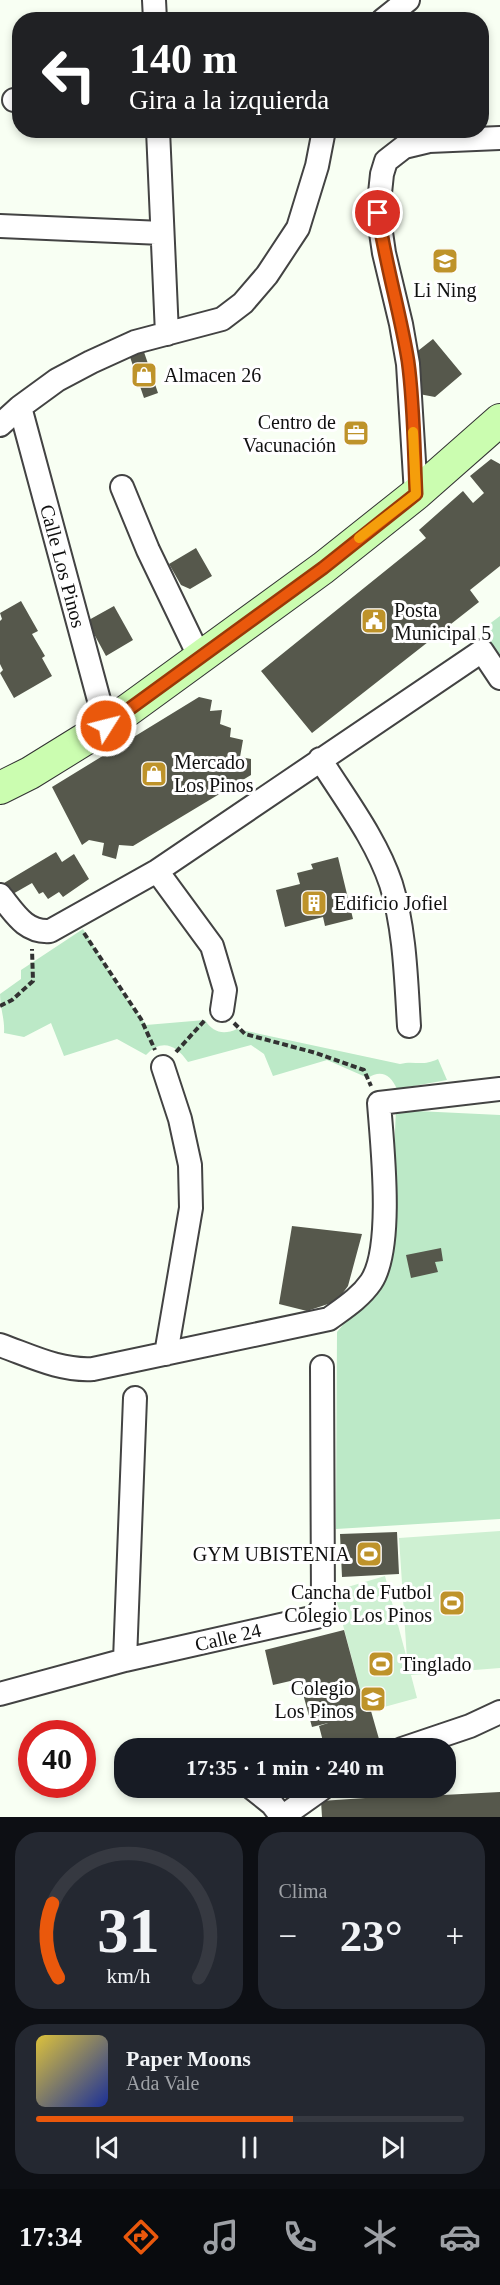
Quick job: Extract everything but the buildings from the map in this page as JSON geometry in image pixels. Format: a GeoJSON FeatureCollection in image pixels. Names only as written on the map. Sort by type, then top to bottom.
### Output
{"type":"FeatureCollection","features":[{"type":"Feature","properties":{"kind":"street"},"geometry":{"type":"LineString","coordinates":[[392,12],[408,0]]}},
{"type":"Feature","properties":{"kind":"street"},"geometry":{"type":"LineString","coordinates":[[158,138],[167,334]]}},
{"type":"Feature","properties":{"kind":"street"},"geometry":{"type":"LineString","coordinates":[[0,425],[57,380],[92,362],[135,342],[222,319],[243,303],[267,275],[298,228],[317,166],[322,138]]}},
{"type":"Feature","properties":{"kind":"street"},"geometry":{"type":"LineString","coordinates":[[416,494],[408,363],[384,253],[378,213],[382,174],[386,161],[404,147],[429,141],[500,138]]}},
{"type":"Feature","properties":{"kind":"street"},"geometry":{"type":"LineString","coordinates":[[0,226],[162,233]]}},
{"type":"Feature","properties":{"kind":"street","name":"Calle Los Pinos"},"geometry":{"type":"LineString","coordinates":[[20,407],[106,726]]}},
{"type":"Feature","properties":{"kind":"street"},"geometry":{"type":"LineString","coordinates":[[0,788],[30,773],[106,726],[323,568],[416,494],[500,420]]}},
{"type":"Feature","properties":{"kind":"street"},"geometry":{"type":"LineString","coordinates":[[122,487],[148,550],[200,658]]}},
{"type":"Feature","properties":{"kind":"street"},"geometry":{"type":"LineString","coordinates":[[0,895],[26,927],[40,932],[50,931],[157,871],[483,651],[500,678]]}},
{"type":"Feature","properties":{"kind":"street"},"geometry":{"type":"LineString","coordinates":[[320,759],[374,844],[391,884],[402,939],[409,1026]]}},
{"type":"Feature","properties":{"kind":"street"},"geometry":{"type":"LineString","coordinates":[[157,871],[212,946],[225,990],[222,1010]]}},
{"type":"Feature","properties":{"kind":"street"},"geometry":{"type":"LineString","coordinates":[[163,1066],[180,1119],[190,1165],[190,1208],[166,1354]]}},
{"type":"Feature","properties":{"kind":"street"},"geometry":{"type":"LineString","coordinates":[[0,1345],[61,1367],[77,1370],[93,1369],[329,1319],[355,1301],[372,1281],[381,1252],[385,1205],[379,1103],[500,1089]]}},
{"type":"Feature","properties":{"kind":"street","name":"Calle 24"},"geometry":{"type":"LineString","coordinates":[[0,1694],[125,1660],[316,1617],[323,1606],[322,1367]]}},
{"type":"Feature","properties":{"kind":"street"},"geometry":{"type":"LineString","coordinates":[[125,1660],[135,1398]]}},
{"type":"Feature","properties":{"kind":"street"},"geometry":{"type":"LineString","coordinates":[[435,1738],[500,1713]]}},
{"type":"Feature","properties":{"kind":"street"},"geometry":{"type":"LineString","coordinates":[[264,1798],[282,1817],[309,1798]]}},
{"type":"Feature","properties":{"kind":"path"},"geometry":{"type":"LineString","coordinates":[[74,918],[141,1019],[163,1066],[205,1020],[222,1010],[245,1034],[316,1053],[364,1070],[379,1103]]}},
{"type":"Feature","properties":{"kind":"path"},"geometry":{"type":"LineString","coordinates":[[0,1006],[12,1000],[33,981],[32,929]]}},
{"type":"Feature","properties":{"kind":"green space"},"geometry":{"type":"Polygon","coordinates":[[[500,616],[500,661],[480,631],[500,616]]]}},
{"type":"Feature","properties":{"kind":"green space"},"geometry":{"type":"Polygon","coordinates":[[[83,929],[123,994],[146,1025],[205,1020],[219,1032],[237,1029],[400,1064],[427,1063],[438,1059],[447,1080],[397,1089],[392,1080],[385,1075],[377,1074],[368,1078],[327,1060],[273,1076],[264,1054],[251,1045],[188,1062],[179,1051],[168,1046],[158,1047],[146,1055],[117,1039],[64,1056],[51,1023],[24,1037],[4,1033],[0,994],[21,979],[21,970],[83,929]]]}},
{"type":"Feature","properties":{"kind":"green space"},"geometry":{"type":"Polygon","coordinates":[[[396,1110],[500,1115],[500,1519],[336,1529],[337,1332],[362,1302],[393,1172],[396,1110]]]}},
{"type":"Feature","properties":{"kind":"green space","name":"Cancha de Futbol Colegio Los Pinos"},"geometry":{"type":"Polygon","coordinates":[[[500,1531],[500,1668],[411,1675],[417,1698],[366,1712],[334,1591],[385,1576],[407,1659],[399,1538],[500,1531]]]}},
{"type":"Feature","properties":{"kind":"slow traffic"},"geometry":{"type":"LineString","coordinates":[[359,538],[416,494],[413,432]]}},
{"type":"Feature","properties":{"kind":"place","name":"Li Ning"},"geometry":{"type":"Point","coordinates":[445,261]}},
{"type":"Feature","properties":{"kind":"place","name":"Almacen 26"},"geometry":{"type":"Point","coordinates":[144,375]}},
{"type":"Feature","properties":{"kind":"place","name":"Centro de Vacunación"},"geometry":{"type":"Point","coordinates":[356,433]}},
{"type":"Feature","properties":{"kind":"place","name":"Posta Municipal 5"},"geometry":{"type":"Point","coordinates":[374,621]}},
{"type":"Feature","properties":{"kind":"place","name":"Mercado Los Pinos"},"geometry":{"type":"Point","coordinates":[154,774]}},
{"type":"Feature","properties":{"kind":"place","name":"Edificio Jofiel"},"geometry":{"type":"Point","coordinates":[314,903]}},
{"type":"Feature","properties":{"kind":"place","name":"GYM UBISTENIA"},"geometry":{"type":"Point","coordinates":[369,1554]}},
{"type":"Feature","properties":{"kind":"place","name":"Cancha de Futbol Colegio Los Pinos"},"geometry":{"type":"Point","coordinates":[452,1603]}},
{"type":"Feature","properties":{"kind":"place","name":"Tinglado"},"geometry":{"type":"Point","coordinates":[381,1664]}},
{"type":"Feature","properties":{"kind":"place","name":"Colegio Los Pinos"},"geometry":{"type":"Point","coordinates":[373,1699]}},
{"type":"Feature","properties":{"kind":"route"},"geometry":{"type":"LineString","coordinates":[[106,726],[323,568],[393,510],[416,494],[408,363],[384,253],[378,213]]}}]}
